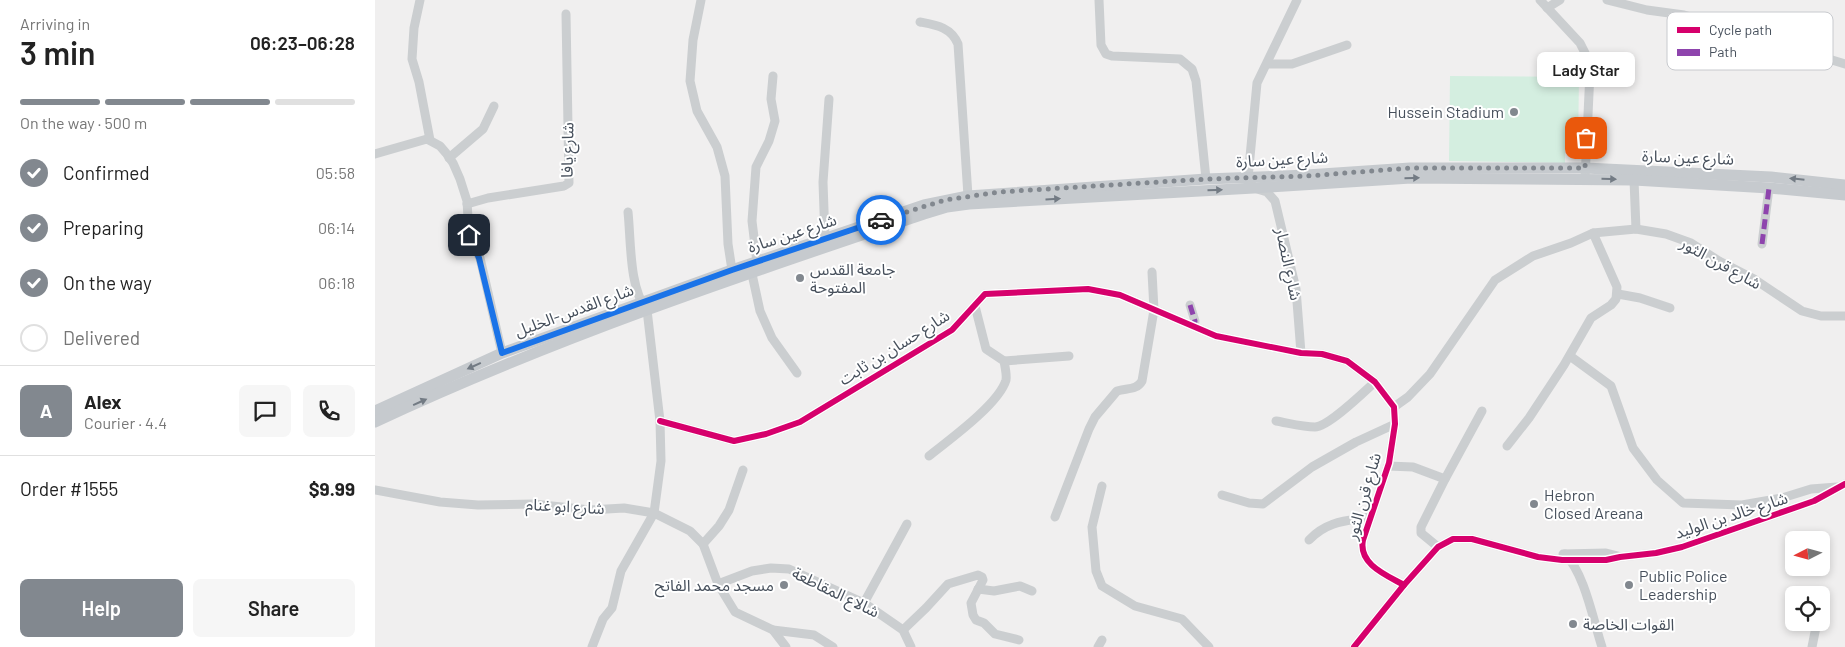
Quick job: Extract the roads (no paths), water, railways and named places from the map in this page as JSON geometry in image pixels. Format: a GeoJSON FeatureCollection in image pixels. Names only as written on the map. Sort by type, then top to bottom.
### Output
{"type":"FeatureCollection","features":[{"type":"Feature","properties":{"kind":"main road","name":"شارع عين سارة"},"geometry":{"type":"LineString","coordinates":[[734,274],[757,262],[924,205],[968,196],[1207,179],[1307,176],[1410,168],[1771,177],[1845,185]]}},
{"type":"Feature","properties":{"kind":"main road","name":"شارع عين سارة"},"geometry":{"type":"LineString","coordinates":[[734,274],[751,274],[947,207],[991,201],[1411,178],[1585,173],[1634,180],[1769,188],[1845,195]]}},
{"type":"Feature","properties":{"kind":"main road","name":"شارع القدس-الخليل"},"geometry":{"type":"LineString","coordinates":[[375,411],[502,353],[644,307],[734,274]]}},
{"type":"Feature","properties":{"kind":"main road","name":"شارع القدس-الخليل"},"geometry":{"type":"LineString","coordinates":[[375,422],[532,353],[644,307]]}},
{"type":"Feature","properties":{"kind":"street"},"geometry":{"type":"LineString","coordinates":[[420,0],[414,28],[412,59],[419,82],[430,140]]}},
{"type":"Feature","properties":{"kind":"street"},"geometry":{"type":"LineString","coordinates":[[701,0],[693,40],[690,81],[697,111],[717,147],[725,176],[728,244],[734,274]]}},
{"type":"Feature","properties":{"kind":"street"},"geometry":{"type":"LineString","coordinates":[[1099,0],[1101,45],[1106,54],[1112,56],[1180,59],[1192,69],[1196,81],[1207,179]]}},
{"type":"Feature","properties":{"kind":"street"},"geometry":{"type":"LineString","coordinates":[[1254,188],[1248,178],[1257,82],[1297,0]]}},
{"type":"Feature","properties":{"kind":"street"},"geometry":{"type":"LineString","coordinates":[[1540,0],[1580,43],[1588,58],[1590,72],[1585,173]]}},
{"type":"Feature","properties":{"kind":"street"},"geometry":{"type":"LineString","coordinates":[[1547,8],[1560,0]]}},
{"type":"Feature","properties":{"kind":"street"},"geometry":{"type":"LineString","coordinates":[[1607,0],[1667,13]]}},
{"type":"Feature","properties":{"kind":"street","name":"شارع يافا"},"geometry":{"type":"LineString","coordinates":[[467,204],[488,198],[545,190],[569,184],[566,14]]}},
{"type":"Feature","properties":{"kind":"street"},"geometry":{"type":"LineString","coordinates":[[920,22],[937,25],[946,29],[953,36],[957,44],[968,196]]}},
{"type":"Feature","properties":{"kind":"street"},"geometry":{"type":"LineString","coordinates":[[1267,64],[1292,64],[1347,45]]}},
{"type":"Feature","properties":{"kind":"street"},"geometry":{"type":"LineString","coordinates":[[1833,60],[1845,64]]}},
{"type":"Feature","properties":{"kind":"street"},"geometry":{"type":"LineString","coordinates":[[757,262],[753,220],[755,175],[756,167],[769,141],[775,121],[771,98],[773,76]]}},
{"type":"Feature","properties":{"kind":"street"},"geometry":{"type":"LineString","coordinates":[[825,239],[823,182],[829,99]]}},
{"type":"Feature","properties":{"kind":"street"},"geometry":{"type":"LineString","coordinates":[[449,158],[483,129],[494,106]]}},
{"type":"Feature","properties":{"kind":"street"},"geometry":{"type":"LineString","coordinates":[[375,154],[421,140],[430,140],[440,146],[449,158],[460,179],[467,204],[469,235],[479,258],[502,353]]}},
{"type":"Feature","properties":{"kind":"street"},"geometry":{"type":"LineString","coordinates":[[1634,180],[1636,229]]}},
{"type":"Feature","properties":{"kind":"street","name":"شارع النصار"},"geometry":{"type":"LineString","coordinates":[[1254,188],[1267,192],[1275,201],[1297,294],[1301,353]]}},
{"type":"Feature","properties":{"kind":"street"},"geometry":{"type":"LineString","coordinates":[[1762,244],[1769,188]]}},
{"type":"Feature","properties":{"kind":"street"},"geometry":{"type":"LineString","coordinates":[[592,647],[603,619],[612,608],[621,571],[654,513],[661,461],[660,421],[644,307],[635,288],[628,212]]}},
{"type":"Feature","properties":{"kind":"street","name":"شارع قرن الثور"},"geometry":{"type":"LineString","coordinates":[[1394,407],[1408,397],[1430,374],[1495,280],[1533,256],[1593,233],[1636,229],[1666,234],[1691,243],[1719,261],[1754,279],[1808,314],[1845,316]]}},
{"type":"Feature","properties":{"kind":"street"},"geometry":{"type":"LineString","coordinates":[[1507,446],[1529,418],[1570,356],[1591,318],[1613,304],[1618,294],[1610,270],[1593,233]]}},
{"type":"Feature","properties":{"kind":"street"},"geometry":{"type":"LineString","coordinates":[[1055,517],[1095,417],[1117,391],[1139,386],[1142,381],[1154,310],[1152,272]]}},
{"type":"Feature","properties":{"kind":"street"},"geometry":{"type":"LineString","coordinates":[[751,274],[760,311],[772,338],[797,373]]}},
{"type":"Feature","properties":{"kind":"street","name":"شارع حسان بن ثابت"},"geometry":{"type":"LineString","coordinates":[[660,421],[734,441],[766,434],[800,422],[952,330],[985,294],[1088,290],[1120,295],[1216,336],[1301,353],[1322,354],[1347,361],[1375,382],[1394,407]]}},
{"type":"Feature","properties":{"kind":"street"},"geometry":{"type":"LineString","coordinates":[[1618,294],[1639,298],[1670,308]]}},
{"type":"Feature","properties":{"kind":"street"},"geometry":{"type":"LineString","coordinates":[[1190,305],[1195,321],[1193,326]]}},
{"type":"Feature","properties":{"kind":"street"},"geometry":{"type":"LineString","coordinates":[[975,306],[987,349],[1004,361],[1069,356]]}},
{"type":"Feature","properties":{"kind":"street"},"geometry":{"type":"LineString","coordinates":[[1570,356],[1611,386],[1633,448],[1657,480],[1683,503],[1743,505],[1782,498],[1811,489],[1843,486]]}},
{"type":"Feature","properties":{"kind":"street"},"geometry":{"type":"LineString","coordinates":[[929,456],[974,419],[1001,391],[1007,378],[1004,361]]}},
{"type":"Feature","properties":{"kind":"street"},"geometry":{"type":"LineString","coordinates":[[1276,421],[1313,427],[1320,426],[1339,413],[1375,382]]}},
{"type":"Feature","properties":{"kind":"street"},"geometry":{"type":"LineString","coordinates":[[1222,496],[1249,503],[1263,504],[1313,467],[1356,442],[1395,424],[1394,407]]}},
{"type":"Feature","properties":{"kind":"street"},"geometry":{"type":"LineString","coordinates":[[1355,647],[1404,585],[1438,547],[1421,533],[1421,527],[1482,411]]}},
{"type":"Feature","properties":{"kind":"street","name":"شارع قرن الثور"},"geometry":{"type":"LineString","coordinates":[[1395,424],[1388,466],[1362,543],[1364,556],[1367,561],[1404,585]]}},
{"type":"Feature","properties":{"kind":"street"},"geometry":{"type":"LineString","coordinates":[[1388,466],[1413,467],[1445,479]]}},
{"type":"Feature","properties":{"kind":"street"},"geometry":{"type":"LineString","coordinates":[[703,544],[719,526],[729,510],[743,470]]}},
{"type":"Feature","properties":{"kind":"street"},"geometry":{"type":"LineString","coordinates":[[1102,486],[1092,527],[1097,571],[1102,586],[1135,606],[1182,619],[1209,647]]}},
{"type":"Feature","properties":{"kind":"street","name":"شارع خالد بن الوليد"},"geometry":{"type":"LineString","coordinates":[[1438,547],[1445,542],[1461,538],[1522,552],[1536,551],[1567,558],[1606,553],[1620,556],[1656,553],[1815,501],[1843,486]]}},
{"type":"Feature","properties":{"kind":"street","name":"شارع ابو غنام"},"geometry":{"type":"LineString","coordinates":[[375,490],[441,502],[469,504],[529,503],[590,510],[624,508],[654,513],[690,531],[703,544],[718,584],[735,612],[773,630]]}},
{"type":"Feature","properties":{"kind":"street"},"geometry":{"type":"LineString","coordinates":[[1309,540],[1316,533],[1331,524],[1370,517]]}},
{"type":"Feature","properties":{"kind":"street"},"geometry":{"type":"LineString","coordinates":[[864,603],[907,524]]}},
{"type":"Feature","properties":{"kind":"street"},"geometry":{"type":"LineString","coordinates":[[1567,558],[1591,606],[1591,614],[1602,647]]}},
{"type":"Feature","properties":{"kind":"street","name":"شالاع المقاطعة"},"geometry":{"type":"LineString","coordinates":[[718,584],[753,571],[771,568],[789,569],[864,603],[903,630]]}},
{"type":"Feature","properties":{"kind":"street"},"geometry":{"type":"LineString","coordinates":[[911,647],[903,630],[948,584],[979,576],[983,580],[971,604],[971,612],[975,619],[985,624],[995,634],[1019,640]]}},
{"type":"Feature","properties":{"kind":"street"},"geometry":{"type":"LineString","coordinates":[[979,589],[994,591],[1020,586],[1032,591]]}},
{"type":"Feature","properties":{"kind":"street"},"geometry":{"type":"LineString","coordinates":[[773,630],[786,647]]}},
{"type":"Feature","properties":{"kind":"street"},"geometry":{"type":"LineString","coordinates":[[773,630],[815,635],[833,647]]}},
{"type":"Feature","properties":{"kind":"street"},"geometry":{"type":"LineString","coordinates":[[1812,647],[1815,631]]}},
{"type":"Feature","properties":{"kind":"place","name":"Hussein Stadium"},"geometry":{"type":"Point","coordinates":[1514,112]}},
{"type":"Feature","properties":{"kind":"place","name":"Lady Star"},"geometry":{"type":"Point","coordinates":[1586,138]}},
{"type":"Feature","properties":{"kind":"place","name":"جامعة القدس المفتوحة"},"geometry":{"type":"Point","coordinates":[800,278]}},
{"type":"Feature","properties":{"kind":"place","name":"Hebron Closed Areana"},"geometry":{"type":"Point","coordinates":[1534,504]}},
{"type":"Feature","properties":{"kind":"place","name":"مسجد محمد الفاتح"},"geometry":{"type":"Point","coordinates":[784,585]}},
{"type":"Feature","properties":{"kind":"place","name":"Public Police Leadership"},"geometry":{"type":"Point","coordinates":[1629,585]}},
{"type":"Feature","properties":{"kind":"place","name":"القوات الخاصة"},"geometry":{"type":"Point","coordinates":[1573,624]}}]}
